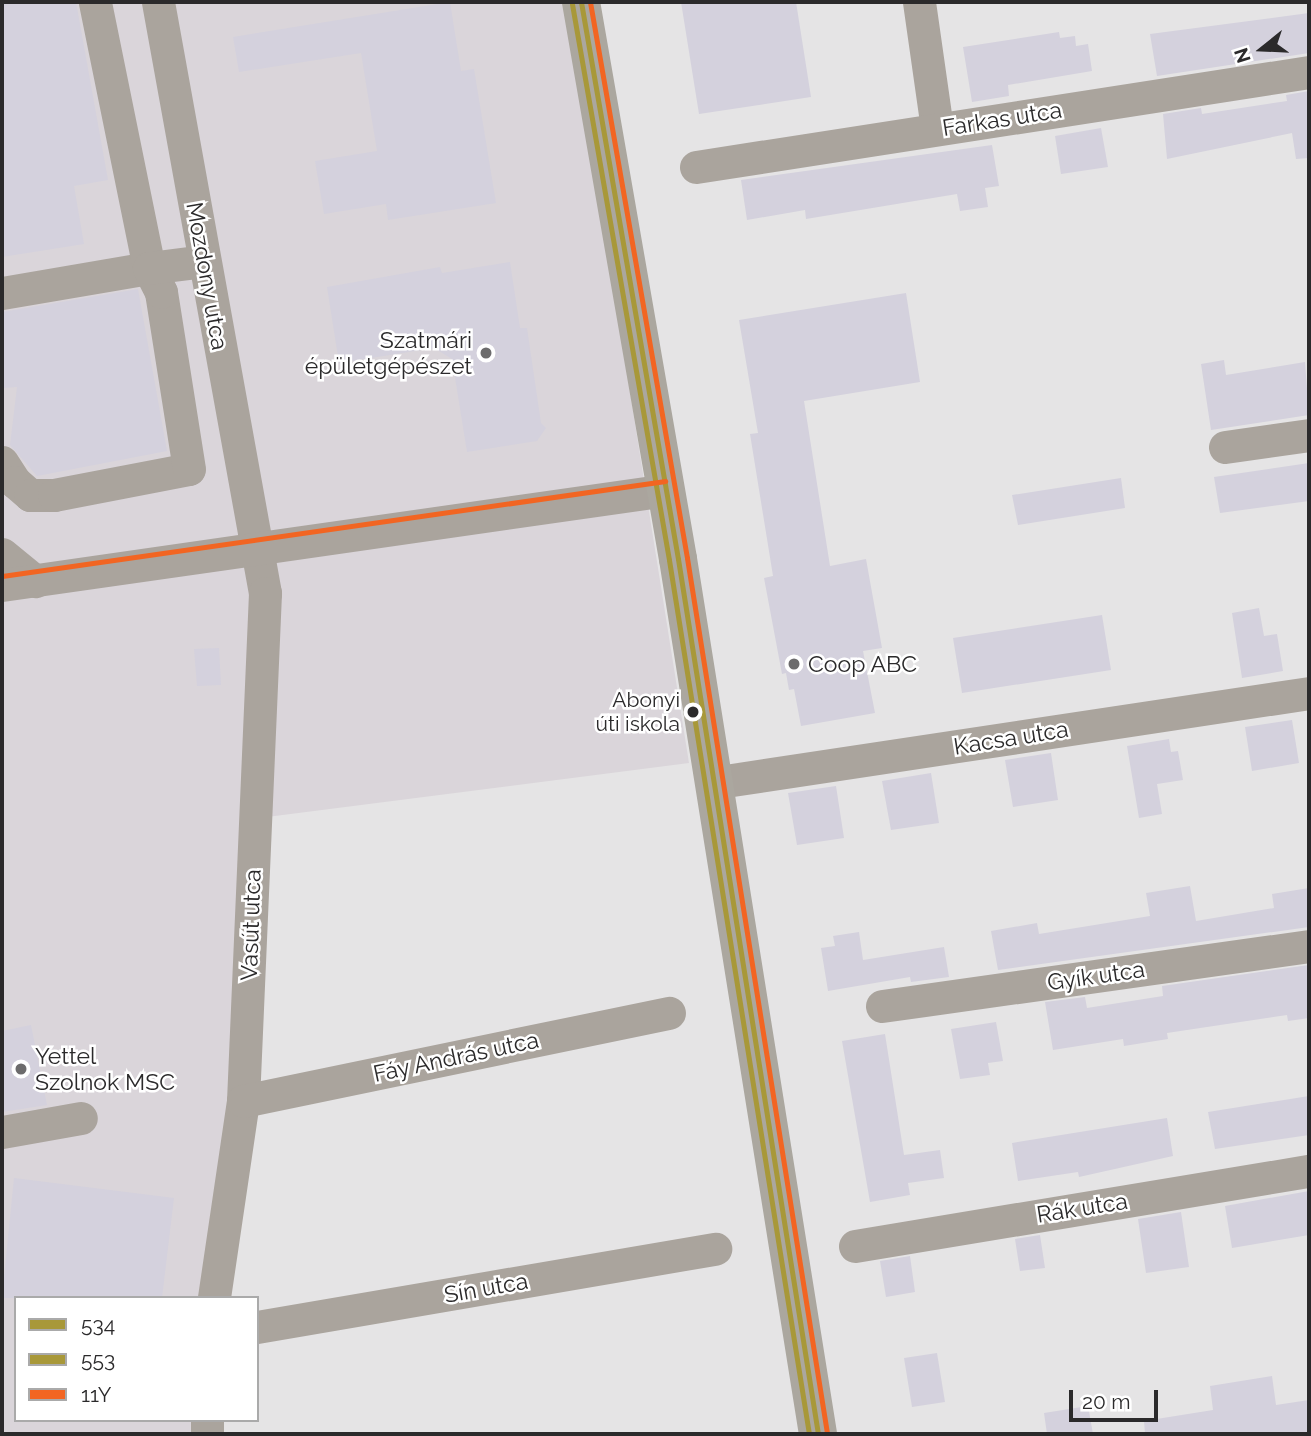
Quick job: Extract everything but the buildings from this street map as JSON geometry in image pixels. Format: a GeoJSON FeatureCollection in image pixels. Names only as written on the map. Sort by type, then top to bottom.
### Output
{"type":"FeatureCollection","features":[{"type":"Feature","properties":{"kind":"main road"},"geometry":{"type":"LineString","coordinates":[[580,3],[666,490],[818,1434]]}},
{"type":"Feature","properties":{"kind":"street"},"geometry":{"type":"LineString","coordinates":[[2,462],[15,482],[30,495],[54,495],[189,469],[161,292],[149,268],[95,2]]}},
{"type":"Feature","properties":{"kind":"street","name":"Mozdony utca"},"geometry":{"type":"LineString","coordinates":[[158,2],[258,551]]}},
{"type":"Feature","properties":{"kind":"street"},"geometry":{"type":"LineString","coordinates":[[919,2],[937,129]]}},
{"type":"Feature","properties":{"kind":"street","name":"Farkas utca"},"geometry":{"type":"LineString","coordinates":[[696,167],[1309,72]]}},
{"type":"Feature","properties":{"kind":"street"},"geometry":{"type":"LineString","coordinates":[[2,293],[204,261]]}},
{"type":"Feature","properties":{"kind":"street"},"geometry":{"type":"LineString","coordinates":[[179,404],[228,396]]}},
{"type":"Feature","properties":{"kind":"street"},"geometry":{"type":"LineString","coordinates":[[1225,447],[1309,435]]}},
{"type":"Feature","properties":{"kind":"street"},"geometry":{"type":"LineString","coordinates":[[2,585],[258,551],[666,490]]}},
{"type":"Feature","properties":{"kind":"street","name":"Vasút utca"},"geometry":{"type":"LineString","coordinates":[[214,1296],[243,1101],[265,593],[258,551]]}},
{"type":"Feature","properties":{"kind":"street"},"geometry":{"type":"LineString","coordinates":[[2,554],[36,581]]}},
{"type":"Feature","properties":{"kind":"street","name":"Kacsa utca"},"geometry":{"type":"LineString","coordinates":[[712,783],[1309,693]]}},
{"type":"Feature","properties":{"kind":"street","name":"Gyík utca"},"geometry":{"type":"LineString","coordinates":[[883,1006],[1309,946]]}},
{"type":"Feature","properties":{"kind":"street","name":"Fáy András utca"},"geometry":{"type":"LineString","coordinates":[[243,1101],[669,1013]]}},
{"type":"Feature","properties":{"kind":"street"},"geometry":{"type":"LineString","coordinates":[[2,1132],[81,1118]]}},
{"type":"Feature","properties":{"kind":"street","name":"Rák utca"},"geometry":{"type":"LineString","coordinates":[[855,1246],[1309,1171]]}},
{"type":"Feature","properties":{"kind":"street","name":"Sín utca"},"geometry":{"type":"LineString","coordinates":[[259,1328],[715,1249]]}},
{"type":"Feature","properties":{"kind":"shaded area"},"geometry":{"type":"Polygon","coordinates":[[[2,2],[568,2],[689,763],[267,817],[218,1296],[14,1296],[14,1422],[211,1422],[211,1434],[2,1434],[2,2]]]}},
{"type":"Feature","properties":{"kind":"transit line","name":"534"},"geometry":{"type":"LineString","coordinates":[[581,2],[678,559],[818,1434]]}},
{"type":"Feature","properties":{"kind":"transit line","name":"11Y"},"geometry":{"type":"LineString","coordinates":[[590,2],[687,558],[827,1433]]}},
{"type":"Feature","properties":{"kind":"transit line","name":"553"},"geometry":{"type":"LineString","coordinates":[[572,4],[669,560],[809,1434]]}},
{"type":"Feature","properties":{"kind":"transit line","name":"11Y"},"geometry":{"type":"LineString","coordinates":[[2,576],[665,481]]}},
{"type":"Feature","properties":{"kind":"place","name":"Szatmári épületgépészet"},"geometry":{"type":"Point","coordinates":[486,353]}},
{"type":"Feature","properties":{"kind":"place","name":"Coop ABC"},"geometry":{"type":"Point","coordinates":[794,664]}},
{"type":"Feature","properties":{"kind":"place","name":"Abonyi úti iskola"},"geometry":{"type":"Point","coordinates":[693,712]}},
{"type":"Feature","properties":{"kind":"place","name":"Yettel Szolnok MSC"},"geometry":{"type":"Point","coordinates":[21,1069]}}]}
